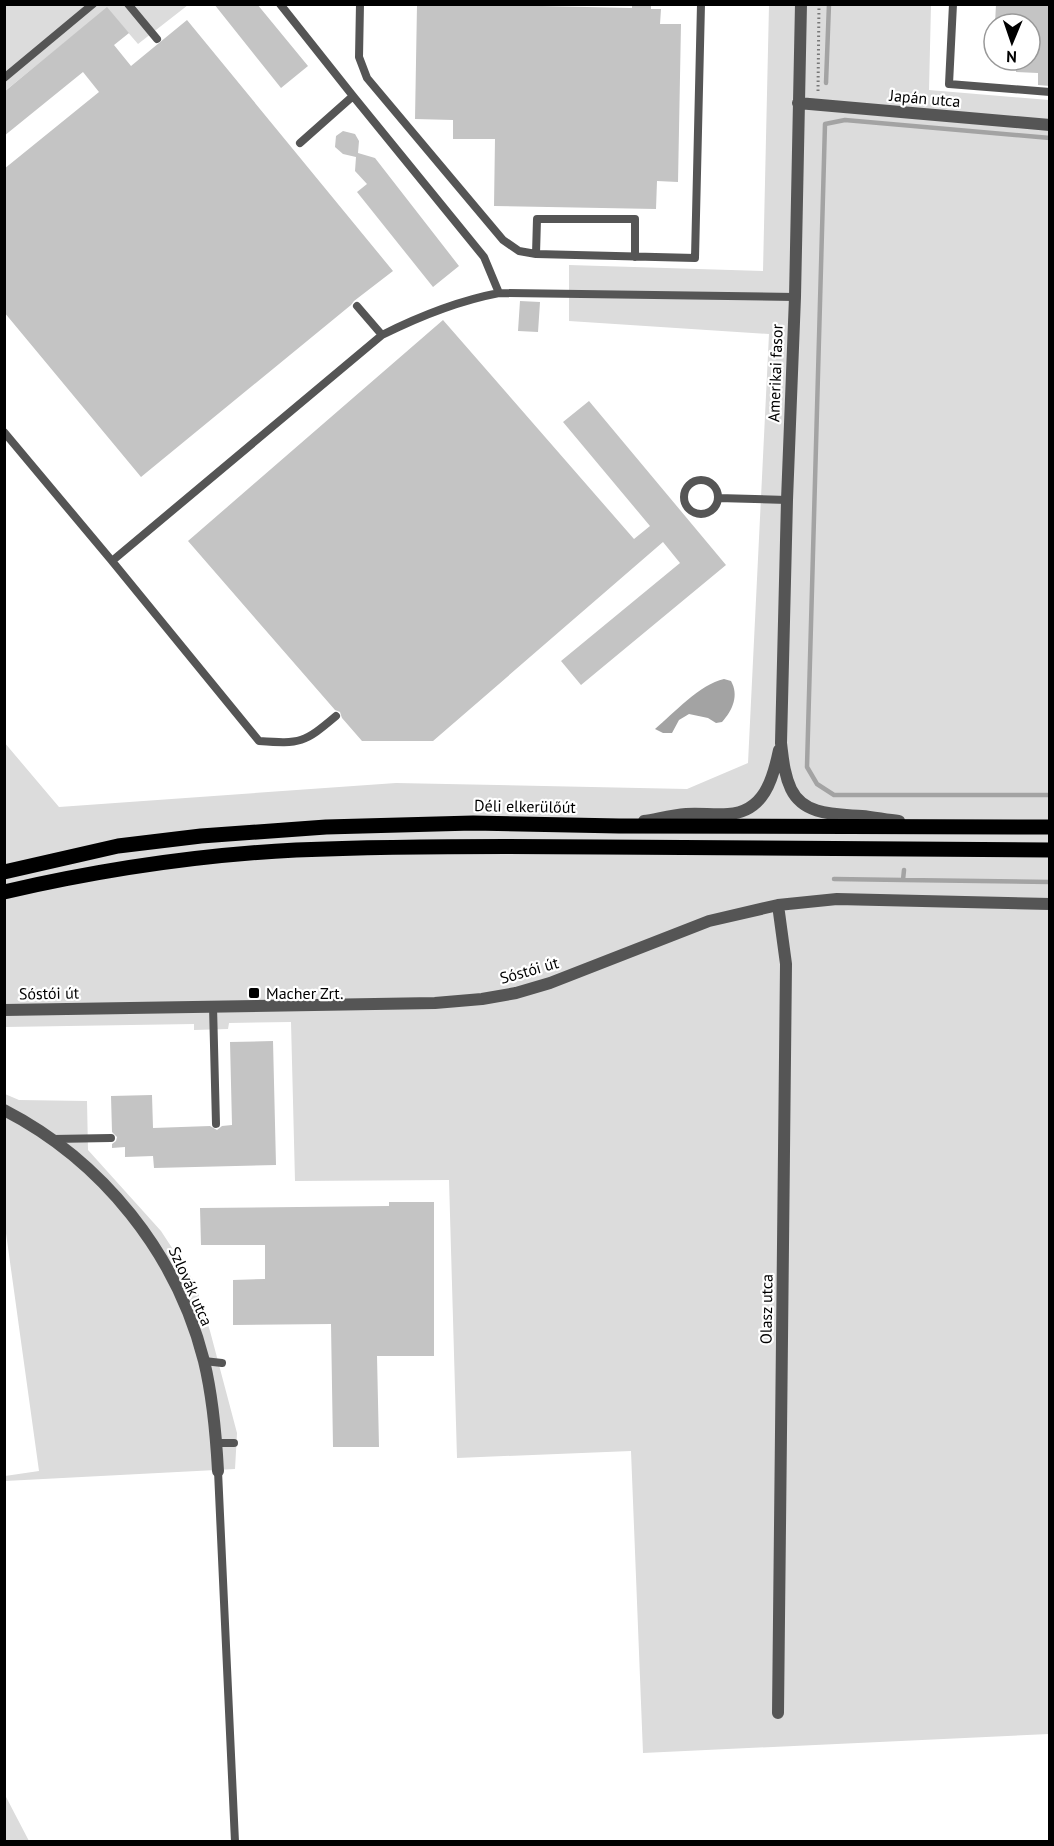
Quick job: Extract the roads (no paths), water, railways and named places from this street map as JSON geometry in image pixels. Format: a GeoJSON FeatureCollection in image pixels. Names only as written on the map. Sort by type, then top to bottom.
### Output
{"type":"FeatureCollection","features":[{"type":"Feature","properties":{"kind":"main road","name":"Déli elkerülőút"},"geometry":{"type":"LineString","coordinates":[[4,872],[118,846],[201,836],[326,827],[473,823],[619,826],[1050,827]]}},
{"type":"Feature","properties":{"kind":"main road"},"geometry":{"type":"LineString","coordinates":[[6,893],[76,877],[147,866],[209,857],[295,850],[471,846],[1050,850]]}},
{"type":"Feature","properties":{"kind":"street","name":"Amerikai fasor"},"geometry":{"type":"LineString","coordinates":[[781,743],[795,297],[801,4]]}},
{"type":"Feature","properties":{"kind":"street","name":"Japán utca"},"geometry":{"type":"LineString","coordinates":[[798,103],[1050,125]]}},
{"type":"Feature","properties":{"kind":"street"},"geometry":{"type":"LineString","coordinates":[[619,826],[684,814],[730,814],[744,811],[762,797],[768,788],[774,775],[781,743]]}},
{"type":"Feature","properties":{"kind":"street"},"geometry":{"type":"LineString","coordinates":[[781,743],[786,775],[792,791],[808,807],[833,814],[930,826]]}},
{"type":"Feature","properties":{"kind":"street","name":"Sóstói út"},"geometry":{"type":"LineString","coordinates":[[4,1010],[435,1003],[482,999],[550,983],[709,921],[778,905],[837,899],[1050,904]]}},
{"type":"Feature","properties":{"kind":"street","name":"Olasz utca"},"geometry":{"type":"LineString","coordinates":[[778,905],[786,963],[778,1713]]}},
{"type":"Feature","properties":{"kind":"street","name":"Szlovák utca"},"geometry":{"type":"LineString","coordinates":[[4,1110],[52,1139],[82,1164],[121,1201],[150,1238],[172,1277],[204,1361],[215,1420],[218,1471]]}},
{"type":"Feature","properties":{"kind":"lane"},"geometry":{"type":"LineString","coordinates":[[4,78],[93,4]]}},
{"type":"Feature","properties":{"kind":"lane"},"geometry":{"type":"LineString","coordinates":[[128,4],[158,39]]}},
{"type":"Feature","properties":{"kind":"lane"},"geometry":{"type":"LineString","coordinates":[[280,4],[484,257],[500,293]]}},
{"type":"Feature","properties":{"kind":"lane"},"geometry":{"type":"LineString","coordinates":[[360,4],[359,57],[367,78],[503,240],[519,251],[536,254],[695,258],[701,4]]}},
{"type":"Feature","properties":{"kind":"lane"},"geometry":{"type":"LineString","coordinates":[[953,4],[950,84],[1050,92]]}},
{"type":"Feature","properties":{"kind":"lane"},"geometry":{"type":"LineString","coordinates":[[300,142],[353,96]]}},
{"type":"Feature","properties":{"kind":"lane"},"geometry":{"type":"LineString","coordinates":[[536,254],[537,219],[635,219],[635,257]]}},
{"type":"Feature","properties":{"kind":"lane"},"geometry":{"type":"LineString","coordinates":[[112,561],[382,335],[450,305],[500,293],[795,297]]}},
{"type":"Feature","properties":{"kind":"lane"},"geometry":{"type":"LineString","coordinates":[[357,306],[382,335]]}},
{"type":"Feature","properties":{"kind":"lane"},"geometry":{"type":"LineString","coordinates":[[4,432],[259,741],[290,743],[311,738],[336,716]]}},
{"type":"Feature","properties":{"kind":"lane"},"geometry":{"type":"LineString","coordinates":[[695,480],[706,480],[715,487],[718,498],[714,508],[709,512],[698,513],[688,508],[684,492],[695,480]]}},
{"type":"Feature","properties":{"kind":"lane"},"geometry":{"type":"LineString","coordinates":[[718,498],[787,500]]}},
{"type":"Feature","properties":{"kind":"lane"},"geometry":{"type":"LineString","coordinates":[[213,1006],[216,1124]]}},
{"type":"Feature","properties":{"kind":"lane"},"geometry":{"type":"LineString","coordinates":[[52,1139],[111,1138]]}},
{"type":"Feature","properties":{"kind":"lane"},"geometry":{"type":"LineString","coordinates":[[204,1361],[222,1363]]}},
{"type":"Feature","properties":{"kind":"lane"},"geometry":{"type":"LineString","coordinates":[[216,1443],[234,1443]]}},
{"type":"Feature","properties":{"kind":"lane"},"geometry":{"type":"LineString","coordinates":[[218,1471],[235,1842]]}},
{"type":"Feature","properties":{"kind":"waterway"},"geometry":{"type":"LineString","coordinates":[[826,83],[829,4]]}},
{"type":"Feature","properties":{"kind":"waterway"},"geometry":{"type":"LineString","coordinates":[[1050,138],[845,120],[825,124],[807,767],[817,784],[834,795],[1050,795]]}},
{"type":"Feature","properties":{"kind":"waterway"},"geometry":{"type":"LineString","coordinates":[[904,870],[903,880],[1050,882]]}},
{"type":"Feature","properties":{"kind":"waterway"},"geometry":{"type":"LineString","coordinates":[[834,879],[903,880]]}},
{"type":"Feature","properties":{"kind":"place","name":"Macher Zrt."},"geometry":{"type":"Point","coordinates":[254,993]}}]}
